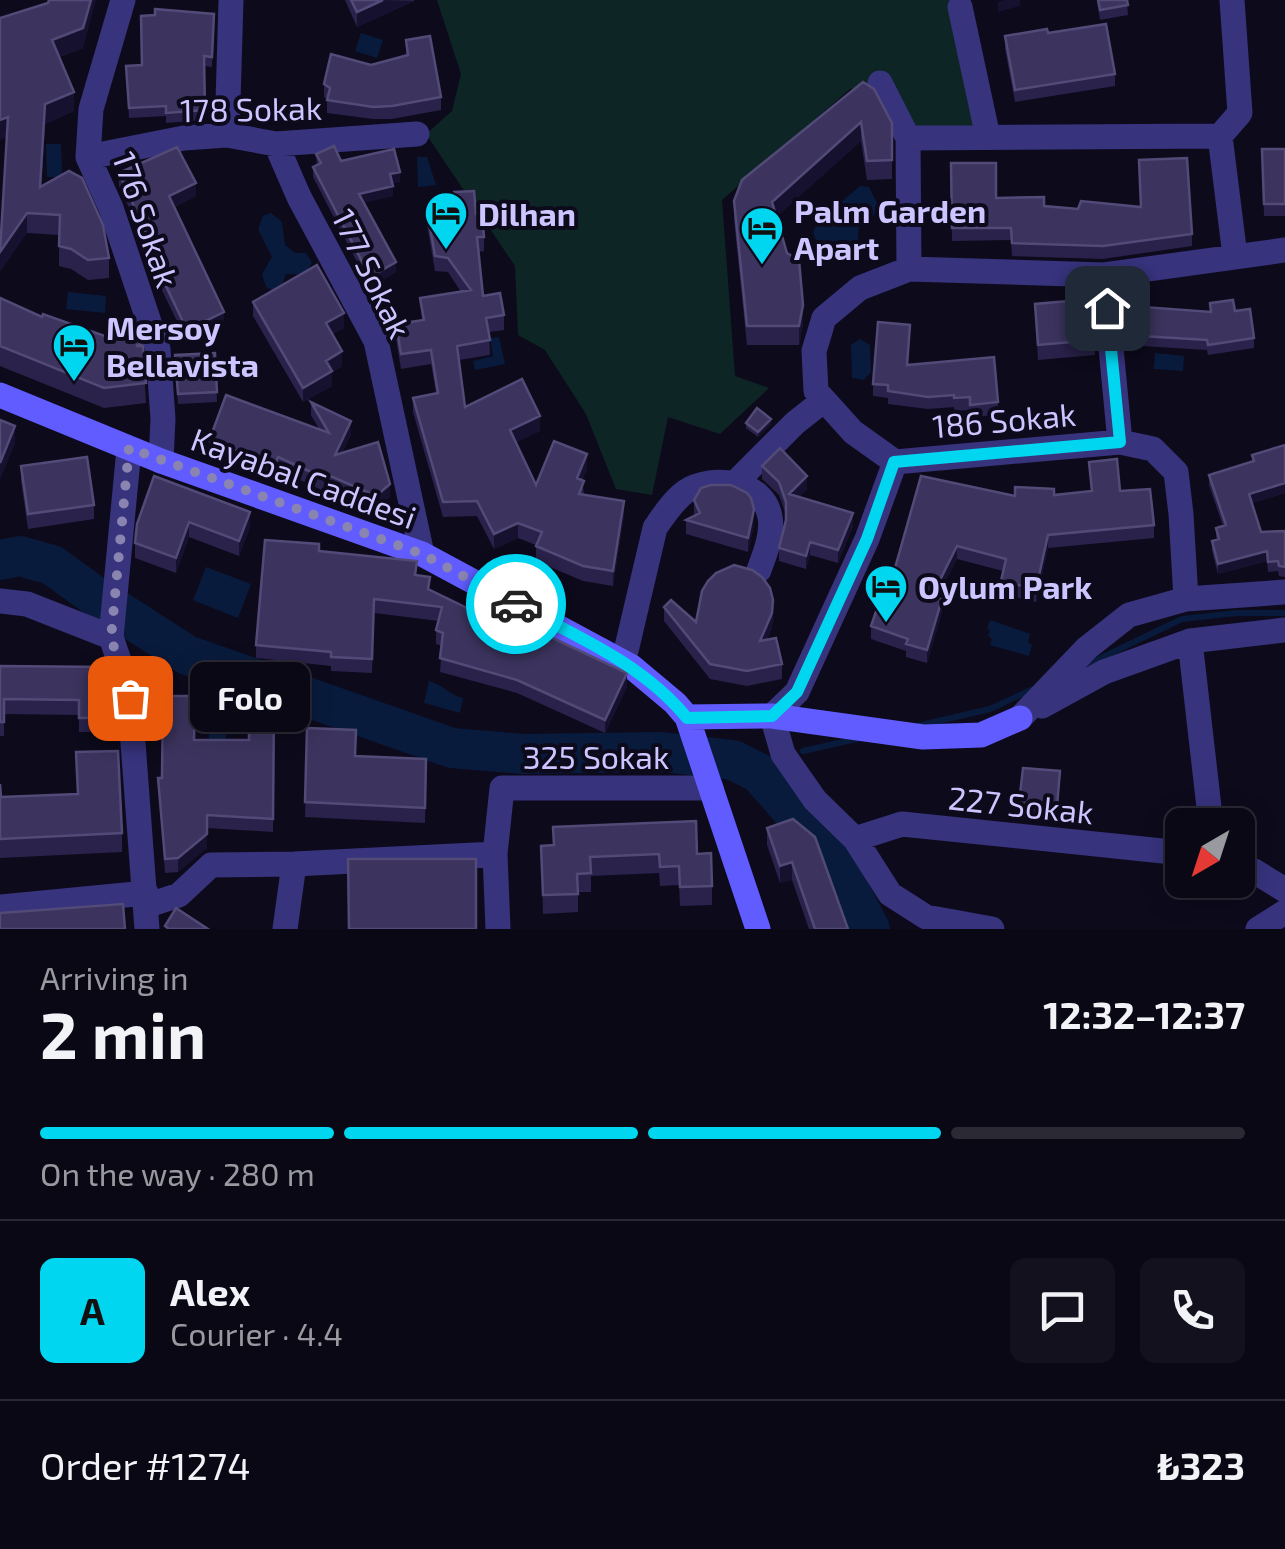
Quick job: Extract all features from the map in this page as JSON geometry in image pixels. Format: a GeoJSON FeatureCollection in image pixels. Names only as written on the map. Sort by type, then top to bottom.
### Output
{"type":"FeatureCollection","features":[{"type":"Feature","properties":{"kind":"street","name":"176 Sokak"},"geometry":{"type":"LineString","coordinates":[[123,0],[91,109],[88,157],[111,208],[158,349],[163,419],[161,461]]}},
{"type":"Feature","properties":{"kind":"street"},"geometry":{"type":"LineString","coordinates":[[227,135],[231,0]]}},
{"type":"Feature","properties":{"kind":"street"},"geometry":{"type":"LineString","coordinates":[[1232,0],[1240,113],[1220,136],[1235,256]]}},
{"type":"Feature","properties":{"kind":"street"},"geometry":{"type":"LineString","coordinates":[[960,7],[988,137]]}},
{"type":"Feature","properties":{"kind":"street"},"geometry":{"type":"LineString","coordinates":[[880,82],[908,138],[909,269]]}},
{"type":"Feature","properties":{"kind":"street","name":"178 Sokak"},"geometry":{"type":"LineString","coordinates":[[88,157],[184,138],[227,135],[276,144],[417,134]]}},
{"type":"Feature","properties":{"kind":"street"},"geometry":{"type":"LineString","coordinates":[[908,138],[1220,136]]}},
{"type":"Feature","properties":{"kind":"street","name":"177 Sokak"},"geometry":{"type":"LineString","coordinates":[[276,144],[299,197],[376,341],[422,554]]}},
{"type":"Feature","properties":{"kind":"street"},"geometry":{"type":"LineString","coordinates":[[772,716],[797,692],[867,539],[894,462],[853,432],[816,391],[814,352],[824,318],[860,288],[909,269],[1104,275],[1285,250]]}},
{"type":"Feature","properties":{"kind":"street"},"geometry":{"type":"LineString","coordinates":[[1104,275],[1120,442],[1152,449],[1176,472],[1186,599]]}},
{"type":"Feature","properties":{"kind":"street","name":"Kayabal Caddesi"},"geometry":{"type":"LineString","coordinates":[[0,395],[161,461],[422,554],[632,667],[675,703],[688,724],[758,929]]}},
{"type":"Feature","properties":{"kind":"street"},"geometry":{"type":"LineString","coordinates":[[736,482],[824,400]]}},
{"type":"Feature","properties":{"kind":"street","name":"186 Sokak"},"geometry":{"type":"LineString","coordinates":[[894,462],[1120,442]]}},
{"type":"Feature","properties":{"kind":"street"},"geometry":{"type":"LineString","coordinates":[[129,448],[111,638],[129,690],[146,909]]}},
{"type":"Feature","properties":{"kind":"street"},"geometry":{"type":"LineString","coordinates":[[626,651],[654,528],[688,490],[736,482],[756,495],[772,522],[759,570]]}},
{"type":"Feature","properties":{"kind":"street"},"geometry":{"type":"LineString","coordinates":[[1020,718],[1088,648],[1129,615],[1186,599],[1285,592]]}},
{"type":"Feature","properties":{"kind":"street"},"geometry":{"type":"LineString","coordinates":[[0,601],[27,604],[111,638]]}},
{"type":"Feature","properties":{"kind":"street"},"geometry":{"type":"LineString","coordinates":[[688,724],[772,716],[918,736],[981,735],[1104,672],[1190,641],[1285,630]]}},
{"type":"Feature","properties":{"kind":"street"},"geometry":{"type":"LineString","coordinates":[[1190,641],[1209,808]]}},
{"type":"Feature","properties":{"kind":"street"},"geometry":{"type":"LineString","coordinates":[[772,716],[783,754],[815,800],[855,839],[890,894],[926,917],[992,929]]}},
{"type":"Feature","properties":{"kind":"street","name":"325 Sokak"},"geometry":{"type":"LineString","coordinates":[[498,929],[496,854],[502,788],[711,788]]}},
{"type":"Feature","properties":{"kind":"street","name":"227 Sokak"},"geometry":{"type":"LineString","coordinates":[[855,839],[902,824],[1165,851]]}},
{"type":"Feature","properties":{"kind":"street"},"geometry":{"type":"LineString","coordinates":[[0,907],[146,909],[179,894],[211,865],[496,854]]}},
{"type":"Feature","properties":{"kind":"street"},"geometry":{"type":"LineString","coordinates":[[286,929],[294,864]]}},
{"type":"Feature","properties":{"kind":"street"},"geometry":{"type":"LineString","coordinates":[[1255,871],[1285,890]]}},
{"type":"Feature","properties":{"kind":"street"},"geometry":{"type":"LineString","coordinates":[[1258,929],[1285,912]]}},
{"type":"Feature","properties":{"kind":"green space"},"geometry":{"type":"Polygon","coordinates":[[[437,0],[960,0],[988,137],[908,138],[880,83],[850,89],[722,200],[735,376],[769,388],[720,434],[668,417],[652,495],[616,489],[586,414],[545,350],[518,335],[515,266],[426,134],[452,111],[461,74],[437,0]]]}},
{"type":"Feature","properties":{"kind":"water"},"geometry":{"type":"Polygon","coordinates":[[[361,33],[383,40],[377,58],[355,51],[361,33]]]}},
{"type":"Feature","properties":{"kind":"water"},"geometry":{"type":"Polygon","coordinates":[[[46,144],[61,144],[62,177],[47,177],[46,144]]]}},
{"type":"Feature","properties":{"kind":"water"},"geometry":{"type":"Polygon","coordinates":[[[417,157],[427,157],[436,185],[418,187],[417,157]]]}},
{"type":"Feature","properties":{"kind":"water"},"geometry":{"type":"Polygon","coordinates":[[[860,186],[869,187],[877,203],[874,215],[860,226],[859,243],[851,258],[835,261],[820,252],[813,232],[819,221],[860,186]]]}},
{"type":"Feature","properties":{"kind":"water"},"geometry":{"type":"Polygon","coordinates":[[[271,213],[282,222],[285,245],[295,253],[306,253],[312,262],[306,274],[286,274],[282,286],[275,291],[266,287],[262,274],[272,257],[258,229],[263,216],[271,213]]]}},
{"type":"Feature","properties":{"kind":"water"},"geometry":{"type":"Polygon","coordinates":[[[68,292],[106,296],[105,313],[66,309],[68,292]]]}},
{"type":"Feature","properties":{"kind":"water"},"geometry":{"type":"Polygon","coordinates":[[[499,337],[505,364],[475,370],[473,361],[493,356],[490,338],[499,337]]]}},
{"type":"Feature","properties":{"kind":"water"},"geometry":{"type":"Polygon","coordinates":[[[860,339],[870,345],[871,372],[864,380],[852,378],[851,345],[860,339]]]}},
{"type":"Feature","properties":{"kind":"water"},"geometry":{"type":"Polygon","coordinates":[[[1155,353],[1184,356],[1183,371],[1154,369],[1155,353]]]}},
{"type":"Feature","properties":{"kind":"water"},"geometry":{"type":"Polygon","coordinates":[[[206,567],[251,584],[238,618],[193,600],[206,567]]]}},
{"type":"Feature","properties":{"kind":"water"},"geometry":{"type":"Polygon","coordinates":[[[990,620],[1030,634],[1029,656],[990,645],[990,620]]]}},
{"type":"Feature","properties":{"kind":"water"},"geometry":{"type":"Polygon","coordinates":[[[429,681],[463,698],[460,713],[424,703],[429,681]]]}},
{"type":"Feature","properties":{"kind":"water"},"geometry":{"type":"Polygon","coordinates":[[[208,715],[226,715],[226,740],[209,741],[208,715]]]}},
{"type":"Feature","properties":{"kind":"building"},"geometry":{"type":"Polygon","coordinates":[[[49,0],[91,0],[83,28],[52,40],[74,92],[45,104],[40,187],[69,171],[82,178],[103,225],[109,258],[88,260],[59,246],[60,215],[27,213],[0,252],[8,117],[0,120],[0,18],[49,0]]]}},
{"type":"Feature","properties":{"kind":"building"},"geometry":{"type":"Polygon","coordinates":[[[351,0],[383,0],[357,12],[351,0]]]}},
{"type":"Feature","properties":{"kind":"building"},"geometry":{"type":"Polygon","coordinates":[[[1098,0],[1127,0],[1128,5],[1100,10],[1098,0]]]}},
{"type":"Feature","properties":{"kind":"building"},"geometry":{"type":"Polygon","coordinates":[[[155,9],[214,14],[212,57],[204,56],[205,110],[166,113],[166,106],[129,108],[126,66],[142,65],[141,16],[155,15],[155,9]]]}},
{"type":"Feature","properties":{"kind":"building"},"geometry":{"type":"Polygon","coordinates":[[[1106,24],[1115,74],[1015,90],[1005,36],[1106,24]]]}},
{"type":"Feature","properties":{"kind":"building"},"geometry":{"type":"Polygon","coordinates":[[[430,36],[441,97],[373,107],[327,100],[330,88],[324,84],[331,54],[371,65],[408,55],[406,40],[430,36]]]}},
{"type":"Feature","properties":{"kind":"building"},"geometry":{"type":"Polygon","coordinates":[[[863,82],[874,89],[892,123],[892,160],[867,161],[861,122],[772,202],[787,253],[799,260],[803,305],[799,326],[747,326],[734,201],[742,180],[863,82]]]}},
{"type":"Feature","properties":{"kind":"building"},"geometry":{"type":"Polygon","coordinates":[[[334,146],[341,161],[394,149],[400,172],[390,174],[393,186],[359,194],[396,262],[370,277],[313,167],[321,163],[316,154],[334,146]]]}},
{"type":"Feature","properties":{"kind":"building"},"geometry":{"type":"Polygon","coordinates":[[[177,147],[196,183],[169,196],[224,312],[187,330],[145,242],[149,240],[119,173],[177,147]]]}},
{"type":"Feature","properties":{"kind":"building"},"geometry":{"type":"Polygon","coordinates":[[[1262,149],[1285,149],[1285,204],[1264,204],[1262,149]]]}},
{"type":"Feature","properties":{"kind":"building"},"geometry":{"type":"Polygon","coordinates":[[[1187,158],[1192,234],[1103,246],[1012,243],[1011,228],[952,228],[951,163],[996,163],[996,198],[1044,197],[1044,206],[1078,209],[1081,201],[1141,207],[1139,160],[1187,158]]]}},
{"type":"Feature","properties":{"kind":"building"},"geometry":{"type":"Polygon","coordinates":[[[474,191],[476,214],[482,213],[484,237],[477,237],[483,296],[500,293],[504,315],[486,318],[490,340],[457,346],[465,407],[522,379],[540,416],[510,430],[536,485],[554,441],[587,454],[577,478],[584,481],[579,494],[624,501],[613,571],[583,566],[536,546],[542,532],[518,523],[494,534],[477,501],[443,502],[413,398],[438,393],[431,350],[401,354],[396,324],[424,320],[420,298],[471,290],[448,258],[435,256],[427,210],[442,208],[454,192],[474,191]]]}},
{"type":"Feature","properties":{"kind":"building"},"geometry":{"type":"Polygon","coordinates":[[[317,265],[344,313],[326,323],[342,351],[326,361],[332,371],[303,388],[253,302],[317,265]]]}},
{"type":"Feature","properties":{"kind":"building"},"geometry":{"type":"Polygon","coordinates":[[[0,298],[42,317],[43,314],[113,339],[142,334],[143,343],[136,346],[143,346],[146,383],[104,388],[0,346],[0,298]]]}},
{"type":"Feature","properties":{"kind":"building"},"geometry":{"type":"Polygon","coordinates":[[[1091,299],[1095,340],[1038,345],[1035,304],[1091,299]]]}},
{"type":"Feature","properties":{"kind":"building"},"geometry":{"type":"Polygon","coordinates":[[[1233,300],[1235,311],[1250,309],[1254,338],[1208,345],[1207,340],[1142,336],[1144,307],[1211,312],[1210,303],[1233,300]]]}},
{"type":"Feature","properties":{"kind":"building"},"geometry":{"type":"Polygon","coordinates":[[[878,322],[910,325],[907,365],[994,357],[998,402],[970,405],[970,397],[928,397],[888,391],[888,385],[873,384],[878,322]]]}},
{"type":"Feature","properties":{"kind":"building"},"geometry":{"type":"Polygon","coordinates":[[[215,353],[217,392],[178,394],[175,355],[215,353]]]}},
{"type":"Feature","properties":{"kind":"building"},"geometry":{"type":"Polygon","coordinates":[[[226,395],[329,433],[311,402],[351,421],[335,455],[378,442],[390,484],[376,496],[278,457],[275,465],[209,441],[226,395]]]}},
{"type":"Feature","properties":{"kind":"building"},"geometry":{"type":"Polygon","coordinates":[[[757,408],[771,419],[758,432],[746,423],[757,408]]]}},
{"type":"Feature","properties":{"kind":"building"},"geometry":{"type":"Polygon","coordinates":[[[0,420],[15,426],[0,463],[0,420]]]}},
{"type":"Feature","properties":{"kind":"building"},"geometry":{"type":"Polygon","coordinates":[[[1285,445],[1285,483],[1249,494],[1261,532],[1285,531],[1285,567],[1279,566],[1278,561],[1268,562],[1267,551],[1218,564],[1212,541],[1219,539],[1216,528],[1226,525],[1209,475],[1254,461],[1252,455],[1285,445]]]}},
{"type":"Feature","properties":{"kind":"building"},"geometry":{"type":"Polygon","coordinates":[[[780,448],[807,476],[789,494],[853,513],[838,550],[810,542],[806,556],[779,548],[786,502],[779,482],[762,466],[780,448]]]}},
{"type":"Feature","properties":{"kind":"building"},"geometry":{"type":"Polygon","coordinates":[[[87,457],[94,505],[28,514],[21,466],[87,457]]]}},
{"type":"Feature","properties":{"kind":"building"},"geometry":{"type":"Polygon","coordinates":[[[1117,459],[1120,491],[1150,489],[1154,525],[1048,535],[1036,589],[1001,581],[1006,559],[957,546],[932,596],[942,599],[927,650],[871,626],[889,574],[893,575],[921,476],[1015,496],[1015,487],[1054,489],[1054,495],[1092,491],[1089,462],[1117,459]]]}},
{"type":"Feature","properties":{"kind":"building"},"geometry":{"type":"Polygon","coordinates":[[[154,476],[250,512],[239,541],[189,522],[176,558],[135,543],[137,524],[154,476]]]}},
{"type":"Feature","properties":{"kind":"building"},"geometry":{"type":"Polygon","coordinates":[[[731,485],[751,498],[754,509],[748,538],[686,520],[700,513],[694,500],[701,488],[731,485]]]}},
{"type":"Feature","properties":{"kind":"building"},"geometry":{"type":"Polygon","coordinates":[[[265,540],[319,544],[319,551],[417,561],[415,575],[430,577],[428,589],[535,641],[540,632],[627,673],[605,720],[517,680],[440,658],[443,633],[436,630],[442,607],[374,599],[372,659],[256,645],[265,540]]]}},
{"type":"Feature","properties":{"kind":"building"},"geometry":{"type":"Polygon","coordinates":[[[734,565],[752,570],[770,588],[772,613],[760,641],[776,638],[782,664],[747,671],[710,664],[664,607],[671,600],[696,622],[708,581],[734,565]]]}},
{"type":"Feature","properties":{"kind":"building"},"geometry":{"type":"Polygon","coordinates":[[[0,666],[109,667],[116,718],[79,718],[79,700],[4,699],[4,722],[0,722],[0,666]]]}},
{"type":"Feature","properties":{"kind":"building"},"geometry":{"type":"Polygon","coordinates":[[[163,696],[195,696],[194,740],[249,740],[249,707],[274,708],[273,819],[207,815],[207,834],[178,858],[165,859],[158,778],[162,778],[163,696]]]}},
{"type":"Feature","properties":{"kind":"building"},"geometry":{"type":"Polygon","coordinates":[[[307,728],[356,730],[355,756],[426,759],[425,808],[305,802],[307,728]]]}},
{"type":"Feature","properties":{"kind":"building"},"geometry":{"type":"Polygon","coordinates":[[[118,751],[122,833],[0,839],[0,784],[1,797],[78,794],[76,752],[118,751]]]}},
{"type":"Feature","properties":{"kind":"building"},"geometry":{"type":"Polygon","coordinates":[[[1023,768],[1060,771],[1057,806],[1019,803],[1023,768]]]}},
{"type":"Feature","properties":{"kind":"building"},"geometry":{"type":"Polygon","coordinates":[[[793,819],[815,837],[848,929],[815,929],[792,862],[780,866],[767,828],[793,819]]]}},
{"type":"Feature","properties":{"kind":"building"},"geometry":{"type":"Polygon","coordinates":[[[696,821],[697,854],[711,853],[712,886],[680,887],[679,866],[660,867],[659,854],[590,857],[591,873],[577,874],[578,894],[543,895],[541,846],[554,845],[553,827],[696,821]]]}},
{"type":"Feature","properties":{"kind":"building"},"geometry":{"type":"Polygon","coordinates":[[[348,859],[476,859],[476,929],[349,929],[348,859]]]}},
{"type":"Feature","properties":{"kind":"building"},"geometry":{"type":"Polygon","coordinates":[[[123,904],[125,929],[0,929],[0,913],[123,904]]]}},
{"type":"Feature","properties":{"kind":"building"},"geometry":{"type":"Polygon","coordinates":[[[176,908],[208,929],[169,929],[165,926],[176,908]]]}},
{"type":"Feature","properties":{"kind":"waterway"},"geometry":{"type":"LineString","coordinates":[[0,560],[20,556],[52,565],[187,655],[452,748],[524,754],[662,752],[733,760],[759,773],[832,856],[870,929]]}},
{"type":"Feature","properties":{"kind":"waterway"},"geometry":{"type":"LineString","coordinates":[[1082,667],[1182,619],[1285,613]]}},
{"type":"Feature","properties":{"kind":"waterway"},"geometry":{"type":"LineString","coordinates":[[917,726],[990,709],[1033,689]]}},
{"type":"Feature","properties":{"kind":"waterway"},"geometry":{"type":"LineString","coordinates":[[803,751],[861,738]]}},
{"type":"Feature","properties":{"kind":"waterway"},"geometry":{"type":"LineString","coordinates":[[744,765],[766,760]]}},
{"type":"Feature","properties":{"kind":"way so far"},"geometry":{"type":"LineString","coordinates":[[130,698],[111,638],[129,448],[422,554],[516,604]]}},
{"type":"Feature","properties":{"kind":"place","name":"Dilhan"},"geometry":{"type":"Point","coordinates":[446,251]}},
{"type":"Feature","properties":{"kind":"place","name":"Palm Garden Apart"},"geometry":{"type":"Point","coordinates":[762,266]}},
{"type":"Feature","properties":{"kind":"place","name":"Mersoy Bellavista"},"geometry":{"type":"Point","coordinates":[74,383]}},
{"type":"Feature","properties":{"kind":"place","name":"Oylum Park"},"geometry":{"type":"Point","coordinates":[886,624]}},
{"type":"Feature","properties":{"kind":"place","name":"Folo"},"geometry":{"type":"Point","coordinates":[130,698]}},
{"type":"Feature","properties":{"kind":"route"},"geometry":{"type":"LineString","coordinates":[[516,604],[632,667],[687,718],[772,716],[797,692],[867,539],[894,462],[1120,442],[1107,308]]}}]}
